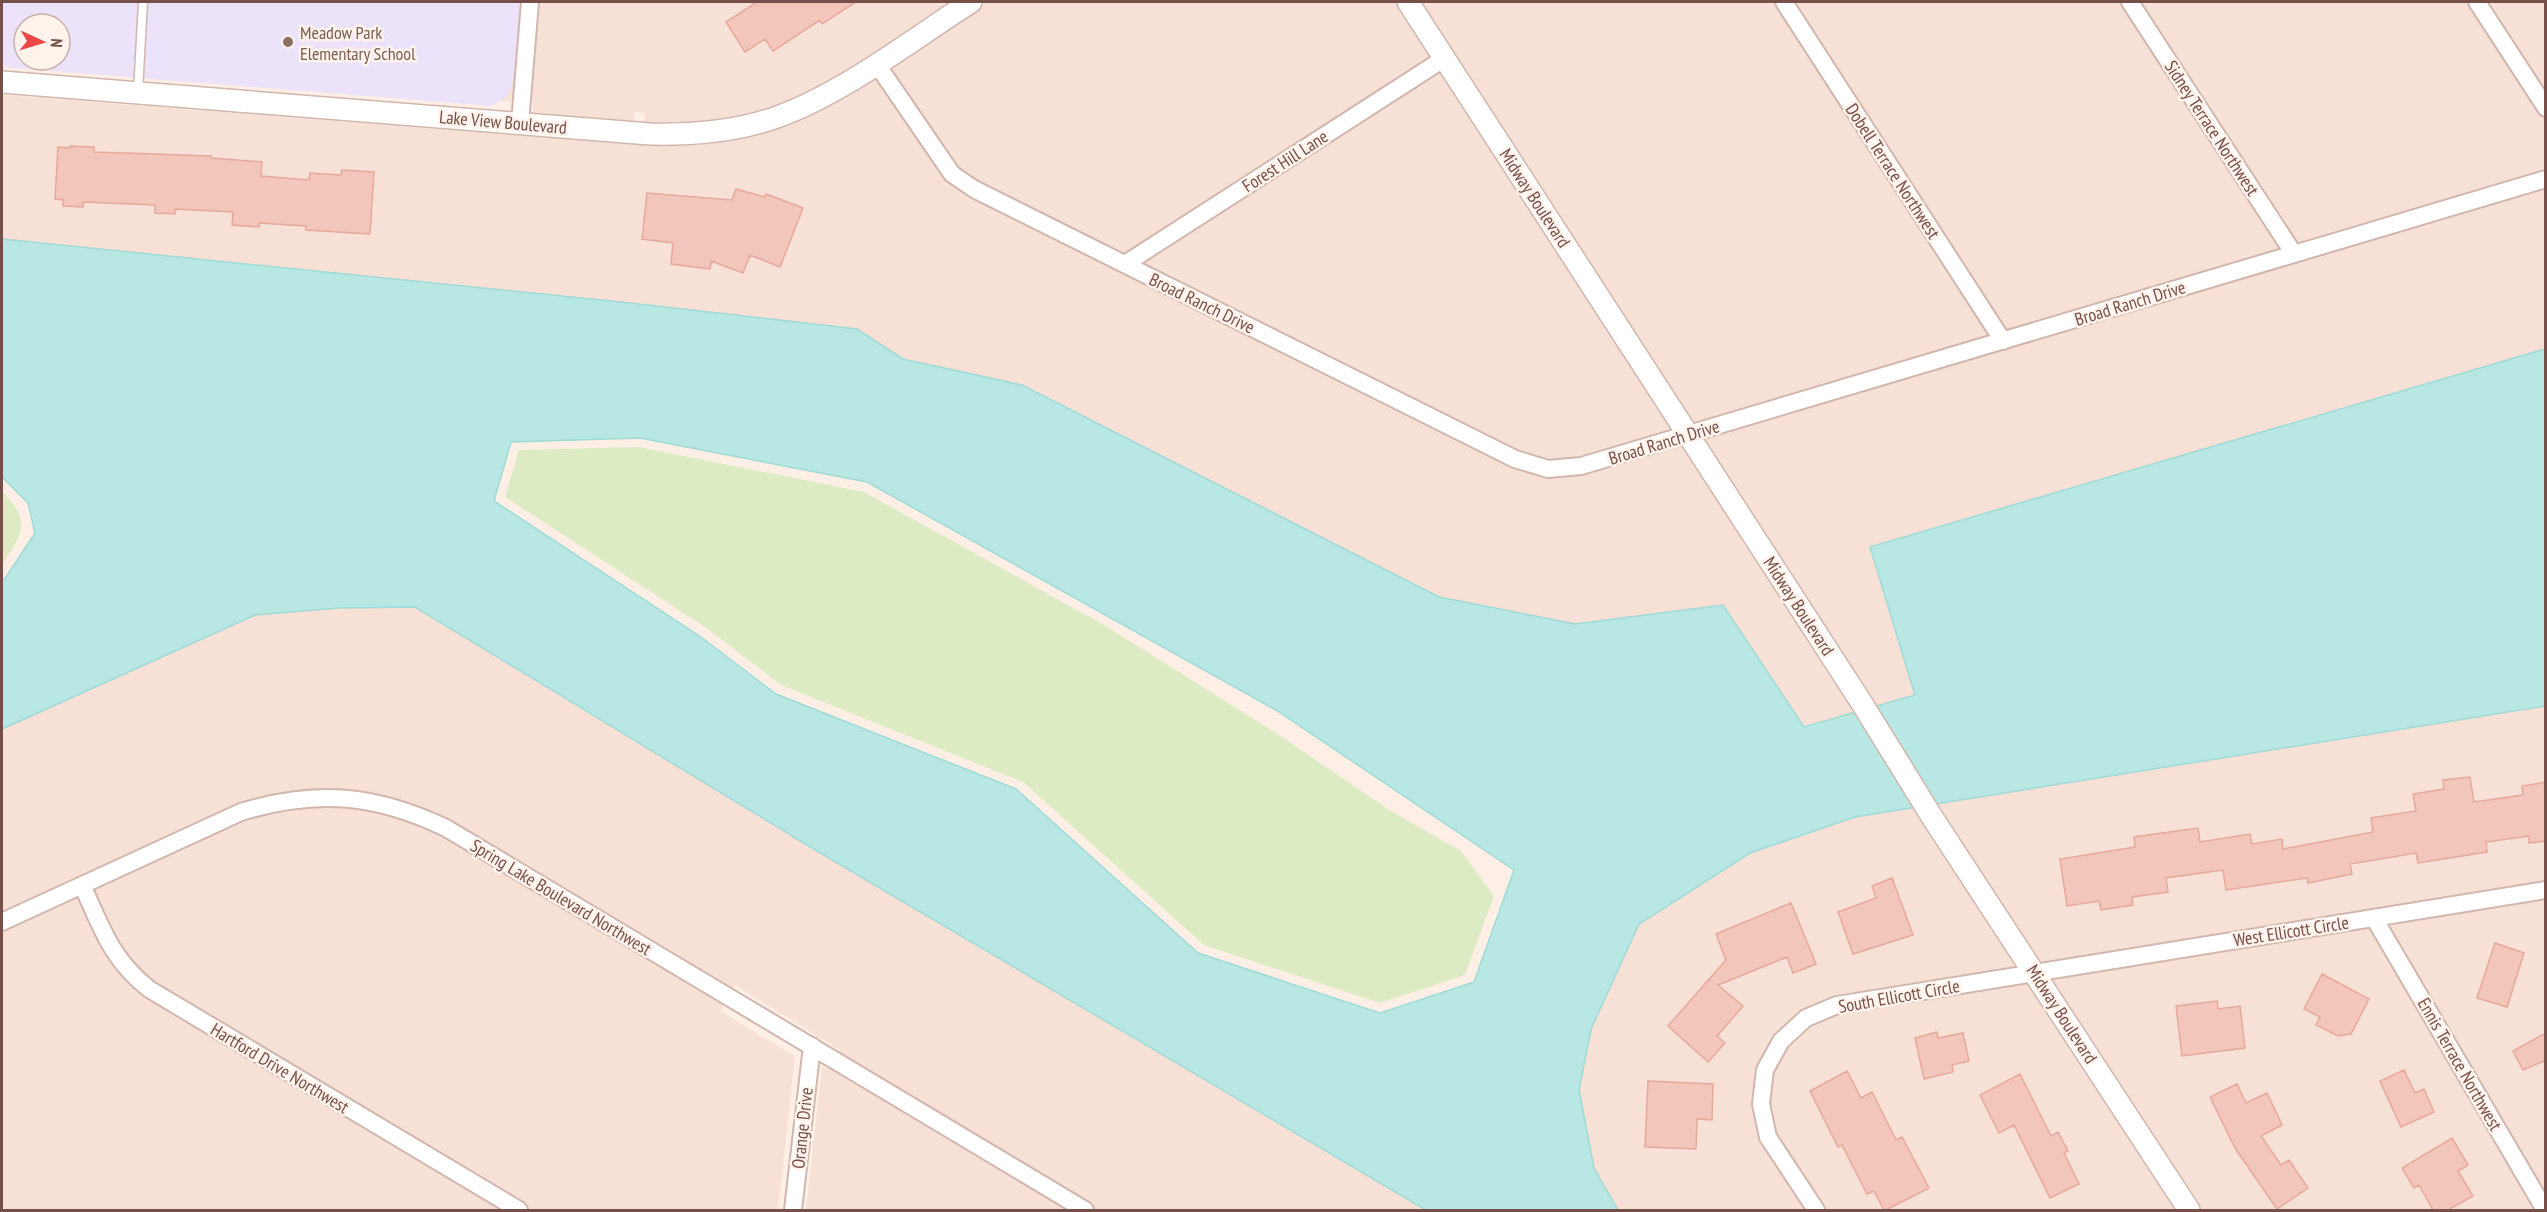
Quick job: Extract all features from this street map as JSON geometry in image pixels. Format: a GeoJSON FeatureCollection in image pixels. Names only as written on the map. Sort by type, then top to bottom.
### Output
{"type":"FeatureCollection","features":[{"type":"Feature","properties":{"kind":"street"},"geometry":{"type":"LineString","coordinates":[[520,123],[530,2]]}},
{"type":"Feature","properties":{"kind":"street","name":"Lake View Boulevard"},"geometry":{"type":"LineString","coordinates":[[2,82],[650,134],[714,132],[776,117],[806,105],[971,2]]}},
{"type":"Feature","properties":{"kind":"street","name":"Midway Boulevard"},"geometry":{"type":"LineString","coordinates":[[1408,2],[1863,705],[1932,817],[2189,1210]]}},
{"type":"Feature","properties":{"kind":"street","name":"Dobell Terrace Northwest"},"geometry":{"type":"LineString","coordinates":[[1784,2],[2003,341]]}},
{"type":"Feature","properties":{"kind":"street","name":"Sidney Terrace Northwest"},"geometry":{"type":"LineString","coordinates":[[2130,2],[2294,254]]}},
{"type":"Feature","properties":{"kind":"street"},"geometry":{"type":"LineString","coordinates":[[2477,2],[2546,108]]}},
{"type":"Feature","properties":{"kind":"street","name":"Forest Hill Lane"},"geometry":{"type":"LineString","coordinates":[[1125,264],[1445,58]]}},
{"type":"Feature","properties":{"kind":"street","name":"Broad Ranch Drive"},"geometry":{"type":"LineString","coordinates":[[876,63],[952,174],[974,189],[1515,459],[1548,468],[1581,466],[1689,435],[2546,179]]}},
{"type":"Feature","properties":{"kind":"street","name":"Spring Lake Boulevard Northwest"},"geometry":{"type":"LineString","coordinates":[[2,922],[241,812],[266,804],[318,797],[371,801],[405,810],[446,828],[1085,1210]]}},
{"type":"Feature","properties":{"kind":"street","name":"Hartford Drive Northwest"},"geometry":{"type":"LineString","coordinates":[[82,885],[113,951],[128,973],[149,989],[519,1210]]}},
{"type":"Feature","properties":{"kind":"street","name":"West Ellicott Circle"},"geometry":{"type":"LineString","coordinates":[[2036,973],[2546,890]]}},
{"type":"Feature","properties":{"kind":"street","name":"Ennis Terrace Northwest"},"geometry":{"type":"LineString","coordinates":[[2374,918],[2545,1210]]}},
{"type":"Feature","properties":{"kind":"street","name":"South Ellicott Circle"},"geometry":{"type":"LineString","coordinates":[[1816,1210],[1768,1137],[1761,1104],[1765,1070],[1781,1041],[1806,1018],[1838,1005],[2036,973]]}},
{"type":"Feature","properties":{"kind":"street","name":"Orange Drive"},"geometry":{"type":"LineString","coordinates":[[793,1210],[812,1046]]}},
{"type":"Feature","properties":{"kind":"lane"},"geometry":{"type":"LineString","coordinates":[[138,92],[143,2]]}},
{"type":"Feature","properties":{"kind":"shaded area"},"geometry":{"type":"Polygon","coordinates":[[[2,2],[2545,2],[2545,349],[1871,547],[1915,695],[1804,727],[1723,605],[1575,624],[1439,597],[1022,385],[903,359],[857,329],[630,303],[2,239],[2,95],[642,145],[645,113],[635,112],[634,121],[533,113],[533,103],[72,67],[72,12],[12,12],[12,62],[2,61],[2,2]]]}},
{"type":"Feature","properties":{"kind":"shaded area","name":"Meadow Park Elementary School"},"geometry":{"type":"Polygon","coordinates":[[[2,2],[521,2],[513,81],[507,97],[491,106],[65,72],[72,72],[72,12],[12,12],[12,68],[2,67],[2,2]]]}},
{"type":"Feature","properties":{"kind":"shaded area"},"geometry":{"type":"Polygon","coordinates":[[[415,607],[812,848],[1426,1210],[806,1210],[822,1066],[828,1069],[840,1050],[735,985],[720,1011],[795,1056],[778,1210],[2,1210],[2,729],[255,615],[339,608],[415,607]]]}},
{"type":"Feature","properties":{"kind":"shaded area"},"geometry":{"type":"Polygon","coordinates":[[[2545,706],[2545,1210],[1618,1210],[1594,1168],[1579,1090],[1591,1029],[1639,924],[1750,853],[1855,817],[2545,706]]]}},
{"type":"Feature","properties":{"kind":"green space"},"geometry":{"type":"Polygon","coordinates":[[[639,447],[864,492],[1104,625],[1279,735],[1391,811],[1461,851],[1494,896],[1465,975],[1380,1003],[1204,945],[1023,782],[781,685],[708,629],[505,497],[519,450],[639,447]]]}},
{"type":"Feature","properties":{"kind":"green space"},"geometry":{"type":"Polygon","coordinates":[[[2,491],[18,511],[21,527],[15,544],[2,565],[2,491]]]}},
{"type":"Feature","properties":{"kind":"water"},"geometry":{"type":"Polygon","coordinates":[[[2,239],[630,303],[857,329],[903,359],[1022,385],[1439,597],[1575,624],[1723,605],[1804,727],[1915,695],[1870,547],[2545,349],[2545,706],[1855,817],[1750,853],[1639,924],[1591,1029],[1579,1090],[1594,1168],[1618,1210],[1426,1210],[812,848],[415,607],[339,608],[255,615],[2,729],[2,583],[35,533],[28,503],[2,477],[2,239]],[[640,438],[511,442],[494,501],[701,637],[776,694],[1016,789],[1198,953],[1380,1013],[1474,982],[1514,870],[1276,710],[867,482],[640,438]]]}},
{"type":"Feature","properties":{"kind":"building"},"geometry":{"type":"Polygon","coordinates":[[[757,2],[856,2],[822,24],[820,20],[773,51],[765,39],[745,52],[726,22],[757,2]]]}},
{"type":"Feature","properties":{"kind":"building"},"geometry":{"type":"Polygon","coordinates":[[[70,146],[94,147],[94,152],[211,156],[211,158],[262,162],[261,176],[309,180],[310,173],[341,175],[342,170],[374,172],[370,234],[306,230],[306,226],[259,223],[259,227],[232,225],[233,212],[175,209],[175,214],[155,213],[155,205],[83,202],[83,207],[63,206],[63,200],[55,199],[58,147],[70,148],[70,146]]]}},
{"type":"Feature","properties":{"kind":"building"},"geometry":{"type":"Polygon","coordinates":[[[736,189],[765,197],[766,194],[803,208],[780,267],[750,255],[743,273],[711,261],[710,269],[671,264],[673,243],[642,239],[647,193],[732,200],[736,189]]]}},
{"type":"Feature","properties":{"kind":"building"},"geometry":{"type":"Polygon","coordinates":[[[2470,777],[2474,802],[2523,795],[2522,786],[2546,782],[2546,841],[2529,843],[2529,836],[2486,842],[2487,852],[2418,863],[2416,853],[2350,864],[2352,874],[2308,883],[2307,878],[2226,890],[2223,870],[2166,878],[2168,892],[2132,897],[2133,905],[2101,910],[2099,901],[2067,906],[2060,859],[2135,847],[2134,837],[2198,828],[2200,842],[2250,834],[2252,844],[2282,839],[2283,849],[2373,832],[2371,818],[2416,811],[2413,794],[2444,789],[2443,780],[2470,777]]]}},
{"type":"Feature","properties":{"kind":"building"},"geometry":{"type":"Polygon","coordinates":[[[1892,878],[1913,935],[1853,954],[1838,912],[1876,898],[1872,886],[1892,878]]]}},
{"type":"Feature","properties":{"kind":"building"},"geometry":{"type":"Polygon","coordinates":[[[1791,903],[1816,964],[1793,973],[1787,957],[1718,985],[1743,1006],[1717,1036],[1725,1043],[1708,1062],[1668,1026],[1726,960],[1716,934],[1791,903]]]}},
{"type":"Feature","properties":{"kind":"building"},"geometry":{"type":"Polygon","coordinates":[[[2495,943],[2524,953],[2507,1007],[2477,998],[2495,943]]]}},
{"type":"Feature","properties":{"kind":"building"},"geometry":{"type":"Polygon","coordinates":[[[2322,974],[2369,999],[2351,1034],[2338,1036],[2316,1025],[2320,1017],[2304,1009],[2322,974]]]}},
{"type":"Feature","properties":{"kind":"building"},"geometry":{"type":"Polygon","coordinates":[[[2217,1001],[2218,1009],[2240,1006],[2245,1048],[2182,1056],[2176,1006],[2217,1001]]]}},
{"type":"Feature","properties":{"kind":"building"},"geometry":{"type":"Polygon","coordinates":[[[1937,1032],[1938,1038],[1963,1033],[1969,1061],[1952,1065],[1953,1072],[1924,1079],[1915,1038],[1937,1032]]]}},
{"type":"Feature","properties":{"kind":"building"},"geometry":{"type":"Polygon","coordinates":[[[2546,1033],[2546,1060],[2523,1070],[2513,1051],[2546,1033]]]}},
{"type":"Feature","properties":{"kind":"building"},"geometry":{"type":"Polygon","coordinates":[[[2404,1070],[2415,1093],[2424,1089],[2434,1112],[2401,1127],[2380,1081],[2404,1070]]]}},
{"type":"Feature","properties":{"kind":"building"},"geometry":{"type":"Polygon","coordinates":[[[1847,1071],[1861,1098],[1872,1092],[1896,1140],[1902,1137],[1929,1188],[1886,1210],[1874,1191],[1867,1194],[1842,1145],[1838,1147],[1810,1091],[1847,1071]]]}},
{"type":"Feature","properties":{"kind":"building"},"geometry":{"type":"Polygon","coordinates":[[[2020,1074],[2051,1136],[2058,1132],[2068,1151],[2064,1153],[2079,1184],[2050,1198],[2014,1125],[1999,1133],[1980,1095],[2020,1074]]]}},
{"type":"Feature","properties":{"kind":"building"},"geometry":{"type":"Polygon","coordinates":[[[1648,1081],[1713,1084],[1712,1120],[1697,1119],[1696,1149],[1645,1147],[1648,1081]]]}},
{"type":"Feature","properties":{"kind":"building"},"geometry":{"type":"Polygon","coordinates":[[[2237,1084],[2246,1103],[2267,1093],[2282,1125],[2261,1136],[2281,1165],[2289,1160],[2308,1188],[2277,1209],[2235,1148],[2210,1097],[2237,1084]]]}},
{"type":"Feature","properties":{"kind":"building"},"geometry":{"type":"Polygon","coordinates":[[[2452,1138],[2468,1165],[2458,1171],[2473,1196],[2448,1210],[2433,1210],[2419,1185],[2414,1188],[2402,1168],[2452,1138]]]}},
{"type":"Feature","properties":{"kind":"place","name":"Meadow Park Elementary School"},"geometry":{"type":"Point","coordinates":[288,42]}}]}
